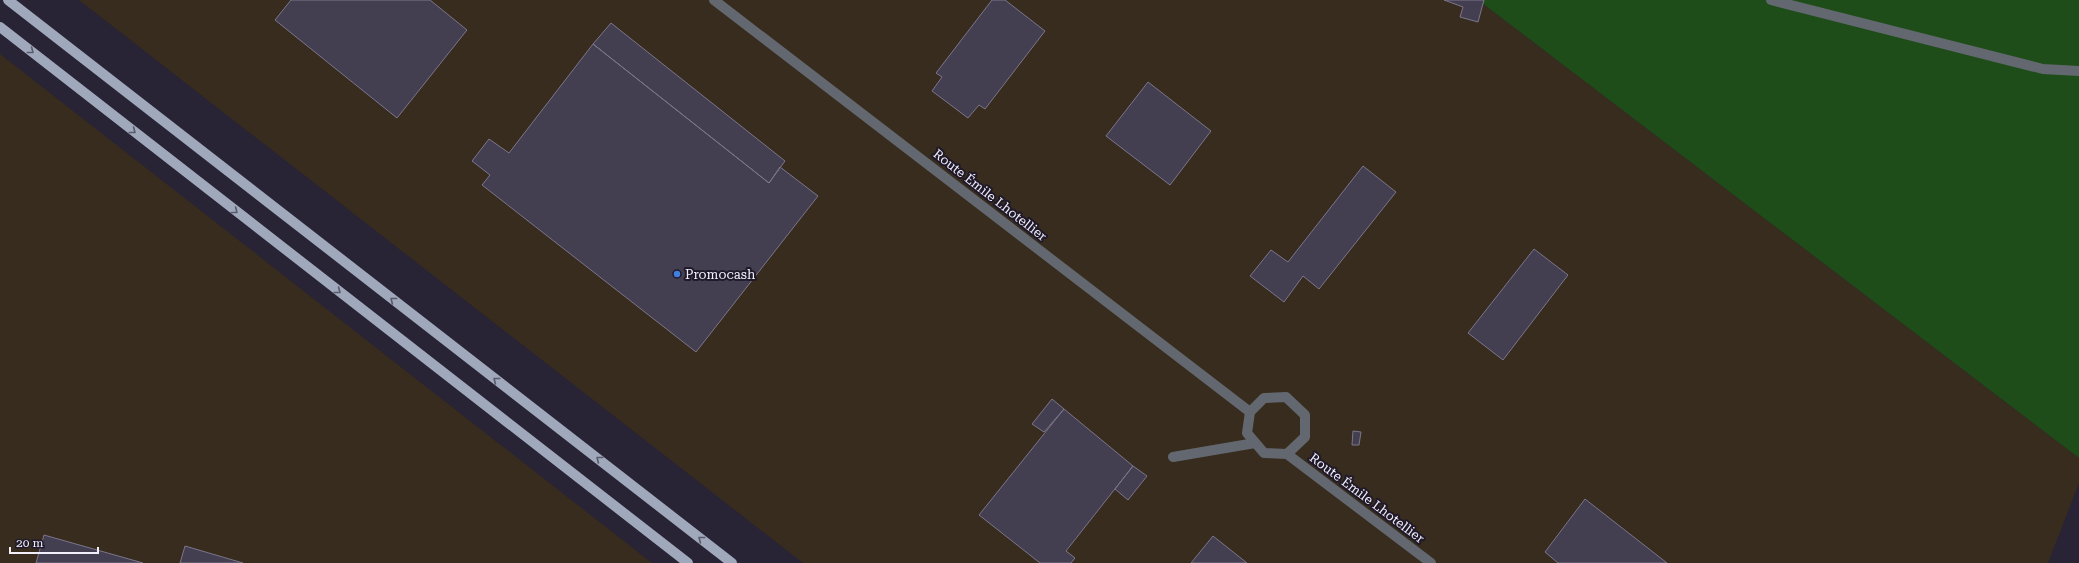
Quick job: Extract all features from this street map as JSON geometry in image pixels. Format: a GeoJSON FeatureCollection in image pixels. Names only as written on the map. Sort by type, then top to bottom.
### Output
{"type":"FeatureCollection","features":[{"type":"Feature","properties":{"kind":"main road"},"geometry":{"type":"LineString","coordinates":[[8,0],[732,563]]}},
{"type":"Feature","properties":{"kind":"main road"},"geometry":{"type":"LineString","coordinates":[[0,27],[688,563]]}},
{"type":"Feature","properties":{"kind":"street","name":"Route Émile Lhotellier"},"geometry":{"type":"LineString","coordinates":[[714,0],[1250,412]]}},
{"type":"Feature","properties":{"kind":"street"},"geometry":{"type":"LineString","coordinates":[[1771,0],[2042,69],[2079,71]]}},
{"type":"Feature","properties":{"kind":"street"},"geometry":{"type":"LineString","coordinates":[[1286,397],[1305,415],[1305,437],[1287,454],[1264,453],[1247,433],[1250,412],[1264,398],[1286,397]]}},
{"type":"Feature","properties":{"kind":"street"},"geometry":{"type":"LineString","coordinates":[[1173,458],[1255,443]]}},
{"type":"Feature","properties":{"kind":"street","name":"Route Émile Lhotellier"},"geometry":{"type":"LineString","coordinates":[[1287,454],[1431,563]]}},
{"type":"Feature","properties":{"kind":"shaded area"},"geometry":{"type":"Polygon","coordinates":[[[79,0],[1478,0],[2079,458],[2079,483],[2048,563],[803,563],[79,0]]]}},
{"type":"Feature","properties":{"kind":"shaded area"},"geometry":{"type":"Polygon","coordinates":[[[0,54],[652,563],[0,563],[0,54]]]}},
{"type":"Feature","properties":{"kind":"green space"},"geometry":{"type":"Polygon","coordinates":[[[1478,0],[2079,0],[2079,458],[1478,0]]]}},
{"type":"Feature","properties":{"kind":"building"},"geometry":{"type":"Polygon","coordinates":[[[291,0],[430,0],[467,30],[397,118],[275,20],[291,0]]]}},
{"type":"Feature","properties":{"kind":"building"},"geometry":{"type":"Polygon","coordinates":[[[992,0],[1005,0],[1045,31],[985,109],[979,105],[968,118],[932,91],[942,77],[936,73],[992,0]]]}},
{"type":"Feature","properties":{"kind":"building"},"geometry":{"type":"Polygon","coordinates":[[[1444,0],[1484,0],[1478,22],[1460,17],[1463,7],[1444,0]]]}},
{"type":"Feature","properties":{"kind":"building"},"geometry":{"type":"Polygon","coordinates":[[[611,23],[785,161],[769,183],[593,44],[611,23]]]}},
{"type":"Feature","properties":{"kind":"building","name":"Promocash"},"geometry":{"type":"Polygon","coordinates":[[[593,44],[769,183],[780,167],[818,196],[696,352],[482,185],[490,175],[472,161],[489,139],[509,153],[593,44]]]}},
{"type":"Feature","properties":{"kind":"building"},"geometry":{"type":"Polygon","coordinates":[[[1148,82],[1211,131],[1170,185],[1106,136],[1148,82]]]}},
{"type":"Feature","properties":{"kind":"building"},"geometry":{"type":"Polygon","coordinates":[[[1363,166],[1396,192],[1319,289],[1303,276],[1284,302],[1250,276],[1271,250],[1288,262],[1363,166]]]}},
{"type":"Feature","properties":{"kind":"building"},"geometry":{"type":"Polygon","coordinates":[[[1534,249],[1568,275],[1503,360],[1468,333],[1534,249]]]}},
{"type":"Feature","properties":{"kind":"building"},"geometry":{"type":"Polygon","coordinates":[[[1052,399],[1064,409],[1044,432],[1032,424],[1052,399]]]}},
{"type":"Feature","properties":{"kind":"building"},"geometry":{"type":"Polygon","coordinates":[[[1064,409],[1133,466],[1066,551],[1075,558],[1071,563],[1040,563],[979,515],[1064,409]]]}},
{"type":"Feature","properties":{"kind":"building"},"geometry":{"type":"Polygon","coordinates":[[[1353,431],[1361,432],[1359,445],[1352,445],[1353,431]]]}},
{"type":"Feature","properties":{"kind":"building"},"geometry":{"type":"Polygon","coordinates":[[[1133,466],[1147,476],[1128,500],[1115,489],[1133,466]]]}},
{"type":"Feature","properties":{"kind":"building"},"geometry":{"type":"Polygon","coordinates":[[[1585,499],[1667,563],[1558,563],[1545,552],[1585,499]]]}},
{"type":"Feature","properties":{"kind":"building"},"geometry":{"type":"Polygon","coordinates":[[[44,535],[143,563],[36,563],[44,535]]]}},
{"type":"Feature","properties":{"kind":"building"},"geometry":{"type":"Polygon","coordinates":[[[1213,536],[1247,563],[1191,563],[1213,536]]]}},
{"type":"Feature","properties":{"kind":"building"},"geometry":{"type":"Polygon","coordinates":[[[185,546],[243,563],[180,563],[185,546]]]}},
{"type":"Feature","properties":{"kind":"place","name":"Promocash"},"geometry":{"type":"Point","coordinates":[677,274]}}]}
